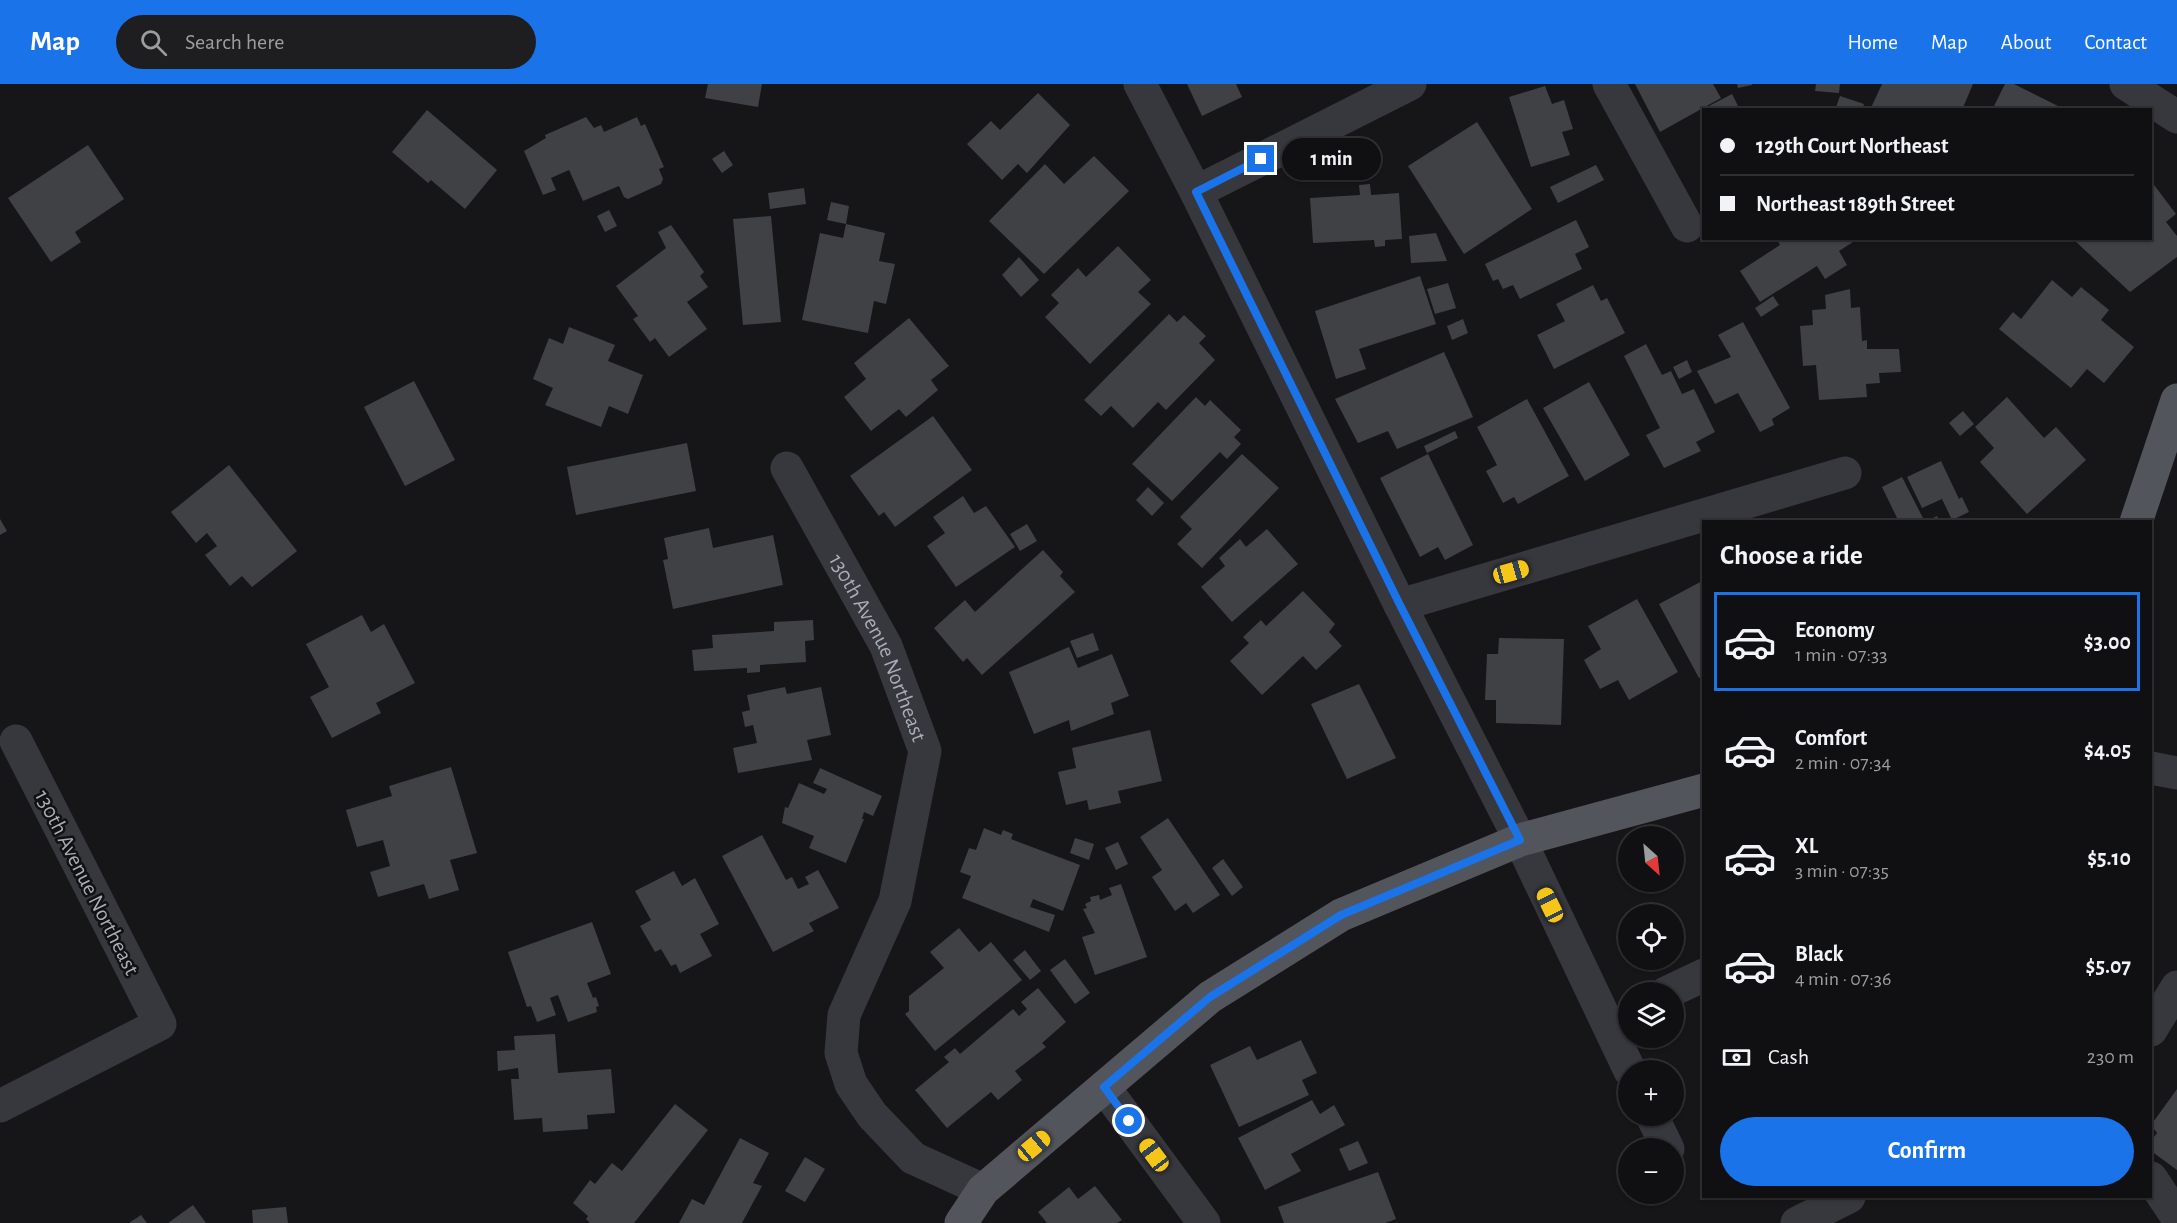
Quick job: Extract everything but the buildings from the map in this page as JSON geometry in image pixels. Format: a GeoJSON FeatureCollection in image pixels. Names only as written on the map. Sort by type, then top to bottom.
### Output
{"type":"FeatureCollection","features":[{"type":"Feature","properties":{"kind":"main road"},"geometry":{"type":"LineString","coordinates":[[2137,520],[2177,400]]}},
{"type":"Feature","properties":{"kind":"main road"},"geometry":{"type":"LineString","coordinates":[[961,1223],[983,1190],[1210,997],[1341,915],[1520,840],[1702,791]]}},
{"type":"Feature","properties":{"kind":"street"},"geometry":{"type":"LineString","coordinates":[[1140,84],[1520,840],[1618,1016]]}},
{"type":"Feature","properties":{"kind":"street"},"geometry":{"type":"LineString","coordinates":[[1196,192],[1410,84]]}},
{"type":"Feature","properties":{"kind":"street"},"geometry":{"type":"LineString","coordinates":[[1609,84],[1687,226]]}},
{"type":"Feature","properties":{"kind":"street"},"geometry":{"type":"LineString","coordinates":[[2126,84],[2177,117]]}},
{"type":"Feature","properties":{"kind":"street","name":"130th Avenue Northeast"},"geometry":{"type":"LineString","coordinates":[[787,468],[886,646],[925,751],[895,901],[844,1015],[841,1053],[851,1084],[867,1107],[913,1158],[983,1190]]}},
{"type":"Feature","properties":{"kind":"street"},"geometry":{"type":"LineString","coordinates":[[1400,605],[1845,473]]}},
{"type":"Feature","properties":{"kind":"street","name":"130th Avenue Northeast"},"geometry":{"type":"LineString","coordinates":[[0,1106],[160,1024],[16,741]]}},
{"type":"Feature","properties":{"kind":"street"},"geometry":{"type":"LineString","coordinates":[[2152,768],[2177,773]]}},
{"type":"Feature","properties":{"kind":"street"},"geometry":{"type":"LineString","coordinates":[[1684,984],[1702,976]]}},
{"type":"Feature","properties":{"kind":"street"},"geometry":{"type":"LineString","coordinates":[[2152,1028],[2177,987]]}},
{"type":"Feature","properties":{"kind":"street"},"geometry":{"type":"LineString","coordinates":[[1104,1087],[1204,1223]]}},
{"type":"Feature","properties":{"kind":"street"},"geometry":{"type":"LineString","coordinates":[[2152,1180],[2177,1217]]}},
{"type":"Feature","properties":{"kind":"street"},"geometry":{"type":"LineString","coordinates":[[1797,1223],[1847,1198]]}},
{"type":"Feature","properties":{"kind":"route"},"geometry":{"type":"LineString","coordinates":[[1129,1121],[1104,1087],[1210,997],[1341,915],[1520,840],[1400,605],[1196,192],[1261,159]]}}]}
